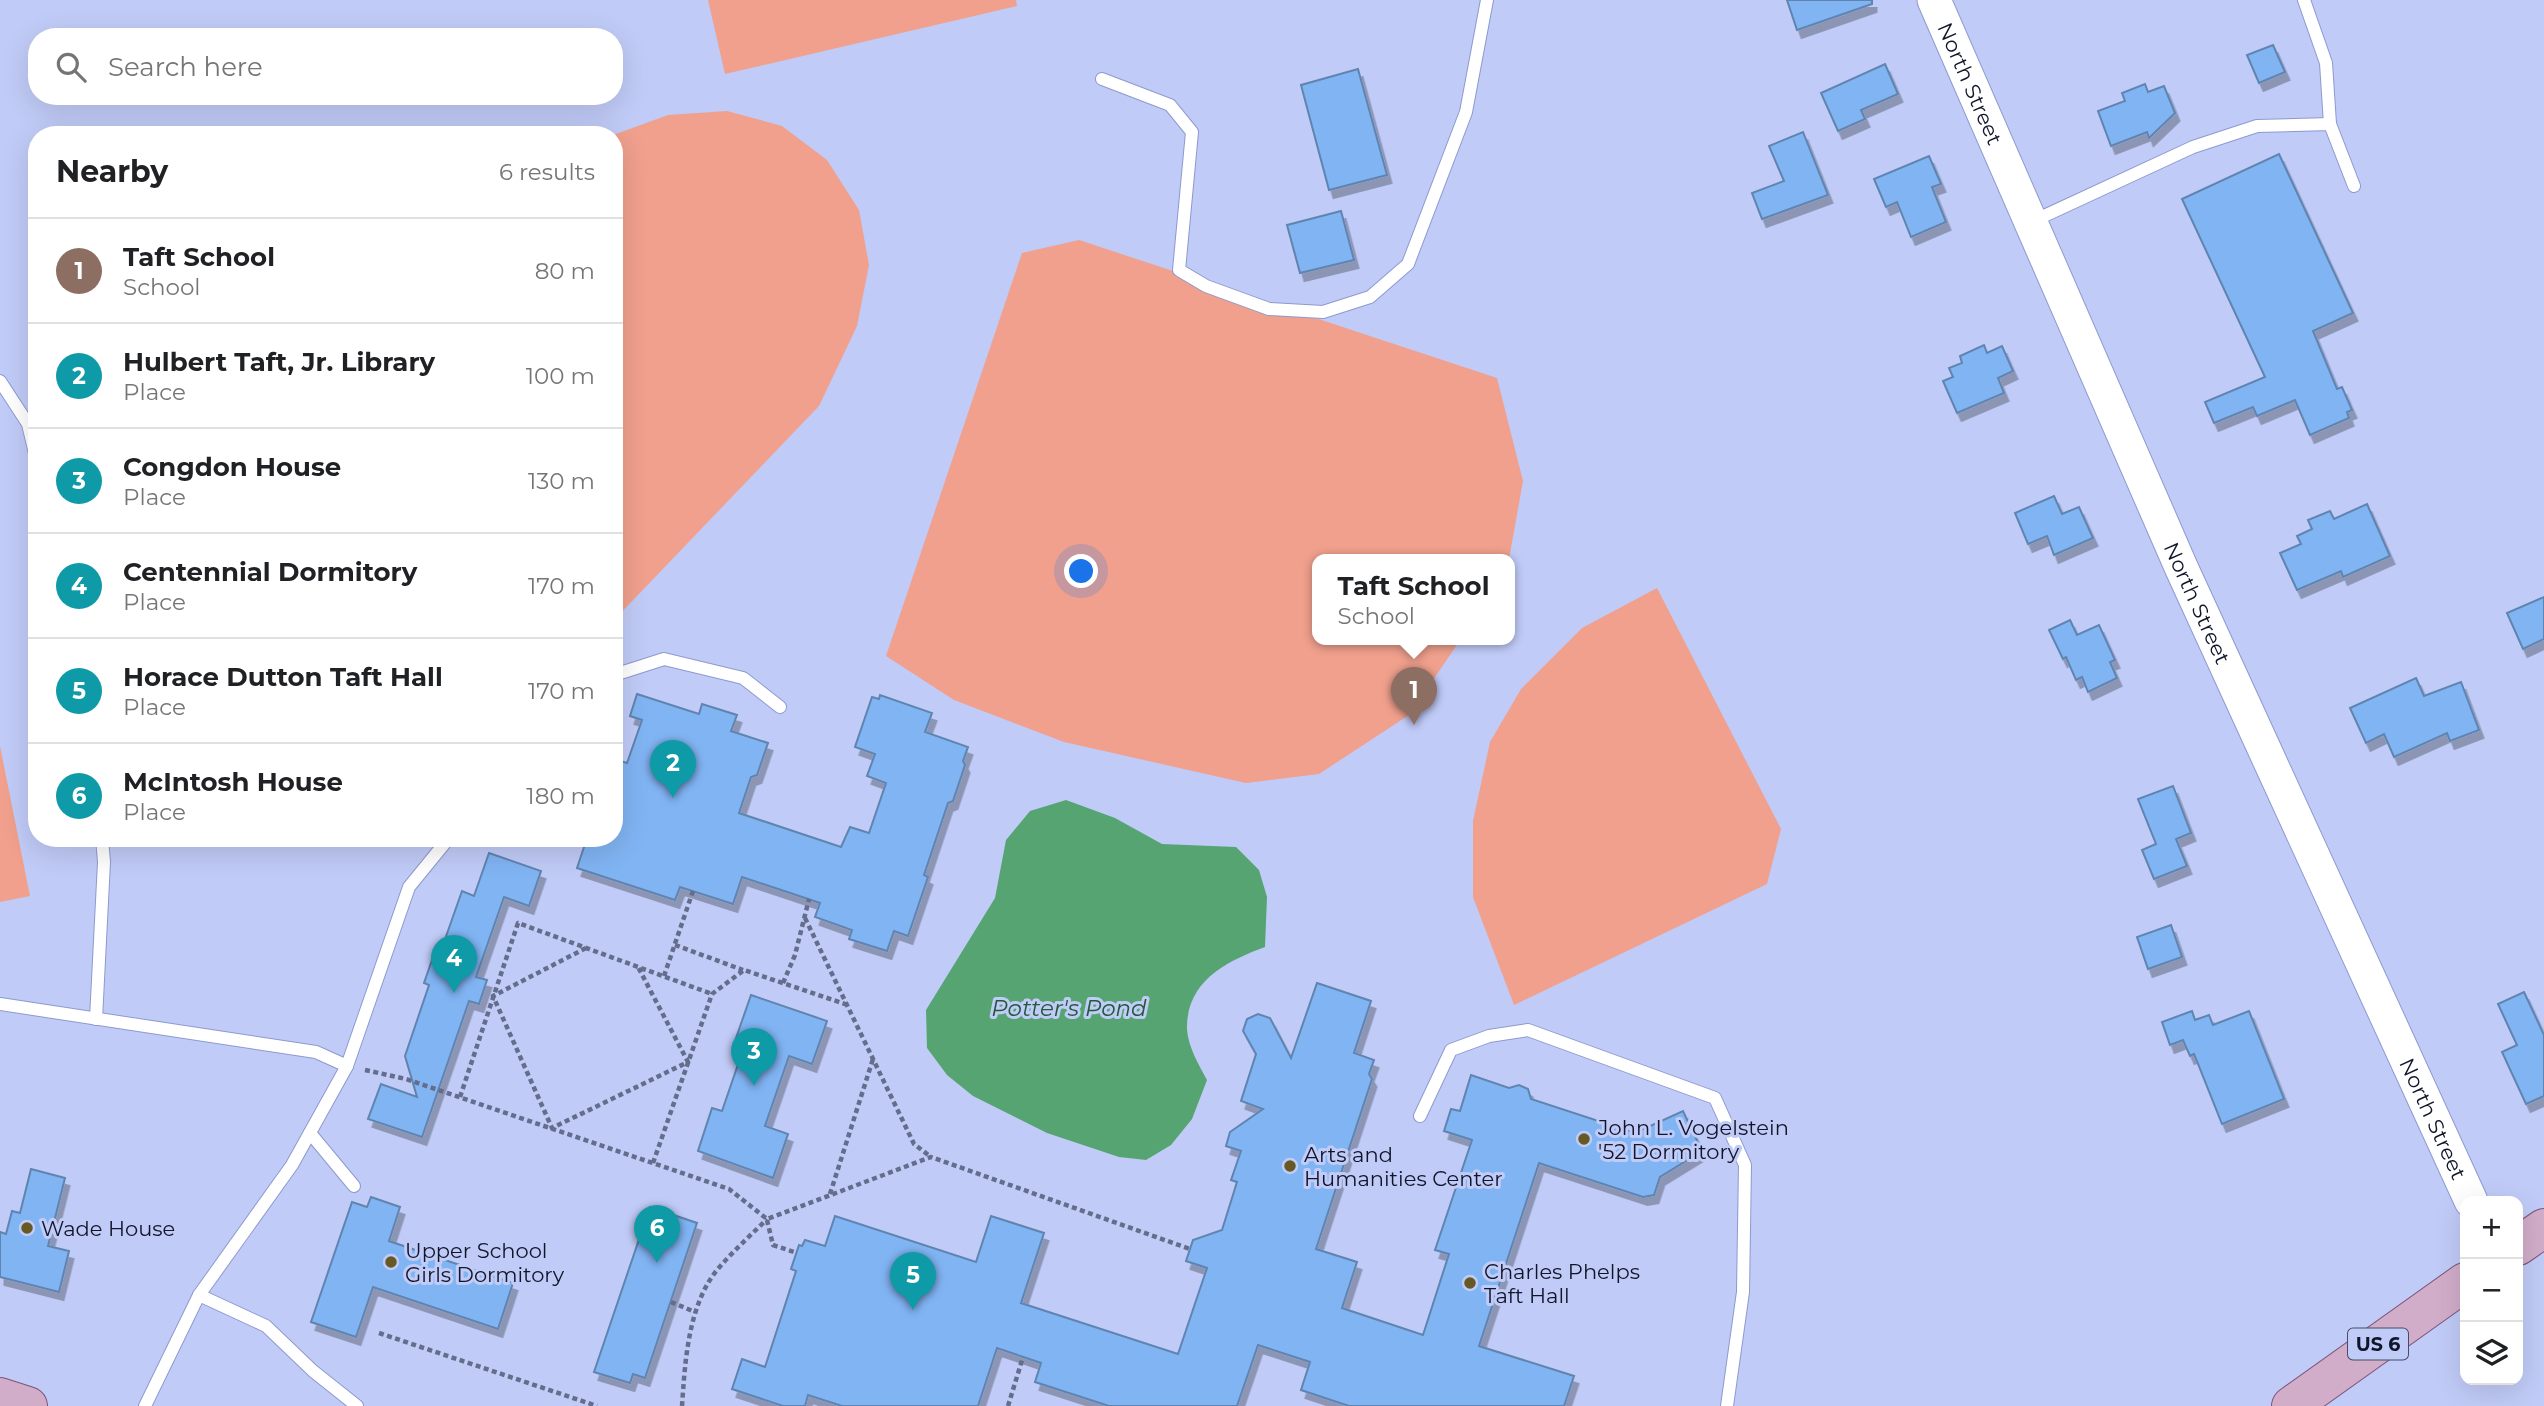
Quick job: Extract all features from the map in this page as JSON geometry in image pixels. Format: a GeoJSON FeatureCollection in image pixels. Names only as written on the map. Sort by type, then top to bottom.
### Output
{"type":"FeatureCollection","features":[{"type":"Feature","properties":{"kind":"main road"},"geometry":{"type":"LineString","coordinates":[[2523,1243],[2544,1228]]}},
{"type":"Feature","properties":{"kind":"main road","name":"US 6"},"geometry":{"type":"LineString","coordinates":[[2291,1406],[2460,1286]]}},
{"type":"Feature","properties":{"kind":"main road"},"geometry":{"type":"LineString","coordinates":[[0,1397],[28,1406]]}},
{"type":"Feature","properties":{"kind":"street","name":"North Street"},"geometry":{"type":"LineString","coordinates":[[1934,0],[2181,567],[2469,1196]]}},
{"type":"Feature","properties":{"kind":"lane"},"geometry":{"type":"LineString","coordinates":[[1102,79],[1170,105],[1192,132],[1179,270],[1206,286],[1269,309],[1323,312],[1370,297],[1408,264],[1466,112],[1487,0]]}},
{"type":"Feature","properties":{"kind":"lane"},"geometry":{"type":"LineString","coordinates":[[2304,0],[2326,63],[2330,124],[2354,186]]}},
{"type":"Feature","properties":{"kind":"lane"},"geometry":{"type":"LineString","coordinates":[[2030,222],[2193,147],[2258,126],[2330,124]]}},
{"type":"Feature","properties":{"kind":"lane"},"geometry":{"type":"LineString","coordinates":[[0,381],[28,424]]}},
{"type":"Feature","properties":{"kind":"lane"},"geometry":{"type":"LineString","coordinates":[[623,672],[664,659],[743,678],[780,707]]}},
{"type":"Feature","properties":{"kind":"lane"},"geometry":{"type":"LineString","coordinates":[[96,1019],[103,847]]}},
{"type":"Feature","properties":{"kind":"lane"},"geometry":{"type":"LineString","coordinates":[[145,1406],[199,1296],[292,1165],[347,1066],[409,887],[442,847]]}},
{"type":"Feature","properties":{"kind":"lane"},"geometry":{"type":"LineString","coordinates":[[0,1004],[316,1052],[347,1066]]}},
{"type":"Feature","properties":{"kind":"lane"},"geometry":{"type":"LineString","coordinates":[[1420,1115],[1451,1051],[1489,1036],[1528,1030],[1715,1098],[1745,1165],[1742,1292],[1727,1406]]}},
{"type":"Feature","properties":{"kind":"lane"},"geometry":{"type":"LineString","coordinates":[[310,1133],[354,1186]]}},
{"type":"Feature","properties":{"kind":"lane"},"geometry":{"type":"LineString","coordinates":[[199,1296],[266,1326],[313,1371],[357,1406]]}},
{"type":"Feature","properties":{"kind":"path"},"geometry":{"type":"LineString","coordinates":[[664,976],[694,891]]}},
{"type":"Feature","properties":{"kind":"path"},"geometry":{"type":"LineString","coordinates":[[783,984],[795,955],[809,899]]}},
{"type":"Feature","properties":{"kind":"path"},"geometry":{"type":"LineString","coordinates":[[805,918],[914,1144],[931,1157],[1190,1249]]}},
{"type":"Feature","properties":{"kind":"path"},"geometry":{"type":"LineString","coordinates":[[460,1097],[517,923],[712,993]]}},
{"type":"Feature","properties":{"kind":"path"},"geometry":{"type":"LineString","coordinates":[[674,945],[848,1005]]}},
{"type":"Feature","properties":{"kind":"path"},"geometry":{"type":"LineString","coordinates":[[493,996],[586,948]]}},
{"type":"Feature","properties":{"kind":"path"},"geometry":{"type":"LineString","coordinates":[[638,967],[688,1062]]}},
{"type":"Feature","properties":{"kind":"path"},"geometry":{"type":"LineString","coordinates":[[653,1163],[712,993],[744,970]]}},
{"type":"Feature","properties":{"kind":"path"},"geometry":{"type":"LineString","coordinates":[[493,996],[552,1128]]}},
{"type":"Feature","properties":{"kind":"path"},"geometry":{"type":"LineString","coordinates":[[830,1195],[874,1059]]}},
{"type":"Feature","properties":{"kind":"path"},"geometry":{"type":"LineString","coordinates":[[552,1128],[688,1062]]}},
{"type":"Feature","properties":{"kind":"path"},"geometry":{"type":"LineString","coordinates":[[347,1066],[405,1079],[729,1189],[767,1219],[773,1245],[797,1253]]}},
{"type":"Feature","properties":{"kind":"path"},"geometry":{"type":"LineString","coordinates":[[682,1406],[685,1367],[695,1312],[715,1272],[767,1219],[931,1157]]}},
{"type":"Feature","properties":{"kind":"path"},"geometry":{"type":"LineString","coordinates":[[671,1302],[695,1312]]}},
{"type":"Feature","properties":{"kind":"path"},"geometry":{"type":"LineString","coordinates":[[379,1333],[597,1406]]}},
{"type":"Feature","properties":{"kind":"path"},"geometry":{"type":"LineString","coordinates":[[1008,1406],[1023,1357]]}},
{"type":"Feature","properties":{"kind":"shaded area"},"geometry":{"type":"Polygon","coordinates":[[[708,0],[1016,0],[1017,6],[725,74],[708,0]]]}},
{"type":"Feature","properties":{"kind":"shaded area"},"geometry":{"type":"Polygon","coordinates":[[[727,111],[782,126],[827,160],[859,210],[869,265],[857,326],[819,406],[623,611],[623,131],[668,115],[727,111]]]}},
{"type":"Feature","properties":{"kind":"shaded area"},"geometry":{"type":"Polygon","coordinates":[[[1079,240],[1497,378],[1523,481],[1510,554],[1312,554],[1312,645],[1457,645],[1409,715],[1319,774],[1246,783],[1064,742],[954,700],[886,656],[1022,253],[1079,240]]]}},
{"type":"Feature","properties":{"kind":"shaded area"},"geometry":{"type":"Polygon","coordinates":[[[1657,588],[1781,829],[1767,884],[1514,1005],[1473,897],[1473,821],[1490,742],[1521,689],[1582,628],[1657,588]]]}},
{"type":"Feature","properties":{"kind":"shaded area"},"geometry":{"type":"Polygon","coordinates":[[[0,746],[30,896],[0,902],[0,746]]]}},
{"type":"Feature","properties":{"kind":"water","name":"Potter's Pond"},"geometry":{"type":"Polygon","coordinates":[[[1066,800],[1115,818],[1162,844],[1236,847],[1259,870],[1267,897],[1265,947],[1223,966],[1211,975],[1193,998],[1187,1029],[1189,1042],[1207,1080],[1192,1119],[1171,1145],[1146,1160],[1119,1157],[1047,1133],[973,1096],[947,1075],[927,1048],[926,1010],[995,898],[1006,840],[1030,811],[1066,800]]]}},
{"type":"Feature","properties":{"kind":"building"},"geometry":{"type":"Polygon","coordinates":[[[1787,0],[1872,0],[1872,4],[1797,30],[1787,0]]]}},
{"type":"Feature","properties":{"kind":"building"},"geometry":{"type":"Polygon","coordinates":[[[2273,45],[2285,72],[2259,83],[2247,55],[2273,45]]]}},
{"type":"Feature","properties":{"kind":"building"},"geometry":{"type":"Polygon","coordinates":[[[1885,64],[1898,94],[1861,110],[1865,119],[1838,131],[1821,93],[1885,64]]]}},
{"type":"Feature","properties":{"kind":"building"},"geometry":{"type":"Polygon","coordinates":[[[1358,69],[1387,175],[1329,190],[1301,85],[1358,69]]]}},
{"type":"Feature","properties":{"kind":"building"},"geometry":{"type":"Polygon","coordinates":[[[2145,84],[2148,92],[2164,86],[2175,113],[2149,138],[2147,132],[2111,146],[2098,111],[2125,101],[2122,93],[2145,84]]]}},
{"type":"Feature","properties":{"kind":"building"},"geometry":{"type":"Polygon","coordinates":[[[1803,132],[1828,195],[1762,219],[1752,193],[1784,181],[1769,146],[1803,132]]]}},
{"type":"Feature","properties":{"kind":"building"},"geometry":{"type":"Polygon","coordinates":[[[2279,154],[2353,313],[2313,331],[2337,389],[2342,387],[2352,410],[2347,412],[2349,418],[2310,435],[2295,400],[2257,416],[2253,407],[2214,423],[2205,402],[2265,377],[2182,199],[2279,154]]]}},
{"type":"Feature","properties":{"kind":"building"},"geometry":{"type":"Polygon","coordinates":[[[1929,156],[1941,184],[1932,187],[1946,222],[1911,237],[1897,202],[1886,207],[1874,179],[1929,156]]]}},
{"type":"Feature","properties":{"kind":"building"},"geometry":{"type":"Polygon","coordinates":[[[1341,211],[1354,260],[1300,273],[1287,225],[1341,211]]]}},
{"type":"Feature","properties":{"kind":"building"},"geometry":{"type":"Polygon","coordinates":[[[1984,345],[1987,353],[2002,346],[2013,371],[1998,378],[2004,393],[1957,413],[1943,381],[1953,377],[1949,368],[1962,363],[1960,356],[1984,345]]]}},
{"type":"Feature","properties":{"kind":"building"},"geometry":{"type":"Polygon","coordinates":[[[2054,496],[2062,514],[2079,507],[2093,538],[2054,555],[2047,536],[2028,544],[2015,513],[2054,496]]]}},
{"type":"Feature","properties":{"kind":"building"},"geometry":{"type":"Polygon","coordinates":[[[2367,504],[2390,556],[2343,577],[2341,571],[2297,590],[2280,553],[2301,544],[2297,536],[2312,529],[2308,520],[2330,511],[2334,519],[2367,504]]]}},
{"type":"Feature","properties":{"kind":"building"},"geometry":{"type":"Polygon","coordinates":[[[2544,597],[2544,639],[2523,649],[2507,613],[2544,597]]]}},
{"type":"Feature","properties":{"kind":"building"},"geometry":{"type":"Polygon","coordinates":[[[2070,620],[2077,635],[2099,625],[2115,660],[2110,662],[2117,678],[2088,692],[2082,677],[2076,680],[2066,657],[2063,659],[2049,630],[2070,620]]]}},
{"type":"Feature","properties":{"kind":"building"},"geometry":{"type":"Polygon","coordinates":[[[2416,678],[2424,696],[2461,682],[2479,730],[2450,741],[2447,733],[2394,757],[2384,734],[2366,743],[2350,708],[2416,678]]]}},
{"type":"Feature","properties":{"kind":"building"},"geometry":{"type":"Polygon","coordinates":[[[637,694],[699,714],[702,704],[737,715],[731,731],[768,743],[757,775],[751,777],[739,813],[841,847],[850,827],[869,833],[886,783],[867,776],[875,754],[855,747],[872,697],[879,699],[880,695],[932,713],[925,732],[968,747],[953,801],[948,803],[924,875],[928,877],[908,936],[894,931],[887,951],[849,939],[852,930],[815,917],[820,903],[742,877],[733,904],[680,887],[675,900],[577,868],[584,847],[623,847],[623,762],[627,763],[642,720],[630,716],[637,694]]]}},
{"type":"Feature","properties":{"kind":"building"},"geometry":{"type":"Polygon","coordinates":[[[2173,786],[2191,833],[2176,839],[2187,866],[2154,879],[2142,850],[2156,844],[2138,799],[2173,786]]]}},
{"type":"Feature","properties":{"kind":"building"},"geometry":{"type":"Polygon","coordinates":[[[489,853],[541,871],[529,906],[504,897],[476,977],[487,980],[479,1004],[469,1001],[422,1137],[368,1119],[381,1084],[417,1097],[405,1056],[429,985],[424,983],[432,960],[437,962],[462,891],[474,896],[489,853]]]}},
{"type":"Feature","properties":{"kind":"building"},"geometry":{"type":"Polygon","coordinates":[[[2171,925],[2182,957],[2148,969],[2137,937],[2171,925]]]}},
{"type":"Feature","properties":{"kind":"building"},"geometry":{"type":"Polygon","coordinates":[[[1317,983],[1371,1001],[1354,1053],[1374,1060],[1369,1074],[1372,1079],[1316,1249],[1357,1262],[1342,1308],[1423,1335],[1449,1254],[1435,1250],[1472,1140],[1444,1131],[1451,1109],[1460,1111],[1471,1075],[1509,1088],[1519,1085],[1528,1089],[1531,1099],[1635,1133],[1683,1111],[1702,1151],[1660,1177],[1654,1195],[1643,1197],[1539,1163],[1479,1346],[1574,1376],[1564,1406],[1349,1406],[1301,1390],[1310,1362],[1258,1345],[1237,1406],[1109,1406],[1035,1382],[1041,1363],[997,1348],[978,1406],[842,1406],[808,1395],[805,1406],[783,1406],[732,1389],[742,1359],[765,1367],[796,1271],[791,1269],[799,1245],[802,1246],[805,1240],[825,1246],[835,1216],[976,1262],[991,1216],[1044,1233],[1021,1303],[1178,1354],[1207,1268],[1186,1261],[1193,1240],[1222,1230],[1237,1182],[1231,1180],[1241,1151],[1226,1146],[1230,1132],[1263,1109],[1241,1101],[1256,1054],[1243,1031],[1247,1019],[1258,1014],[1270,1018],[1291,1058],[1317,983]]]}},
{"type":"Feature","properties":{"kind":"building"},"geometry":{"type":"Polygon","coordinates":[[[2524,992],[2544,1035],[2544,1096],[2526,1104],[2502,1052],[2517,1045],[2498,1004],[2524,992]]]}},
{"type":"Feature","properties":{"kind":"building"},"geometry":{"type":"Polygon","coordinates":[[[751,995],[827,1021],[812,1064],[789,1056],[765,1126],[788,1134],[773,1178],[698,1151],[712,1108],[722,1111],[746,1041],[736,1038],[751,995]]]}},
{"type":"Feature","properties":{"kind":"building"},"geometry":{"type":"Polygon","coordinates":[[[2192,1011],[2195,1020],[2209,1015],[2213,1025],[2249,1011],[2284,1099],[2222,1124],[2194,1054],[2190,1056],[2183,1040],[2170,1045],[2162,1022],[2192,1011]]]}},
{"type":"Feature","properties":{"kind":"building","name":"Wade House"},"geometry":{"type":"Polygon","coordinates":[[[31,1169],[65,1178],[48,1246],[69,1251],[59,1292],[0,1277],[0,1232],[6,1234],[12,1211],[20,1213],[31,1169]]]}},
{"type":"Feature","properties":{"kind":"building","name":"Upper School Girls Dormitory"},"geometry":{"type":"Polygon","coordinates":[[[371,1197],[400,1207],[389,1241],[513,1283],[498,1329],[373,1287],[356,1337],[311,1322],[352,1202],[367,1207],[371,1197]]]}},
{"type":"Feature","properties":{"kind":"building"},"geometry":{"type":"Polygon","coordinates":[[[650,1207],[697,1223],[645,1378],[633,1374],[630,1383],[594,1372],[650,1207]]]}},
{"type":"Feature","properties":{"kind":"place","name":"Taft School"},"geometry":{"type":"Point","coordinates":[1414,725]}},
{"type":"Feature","properties":{"kind":"place","name":"Hulbert Taft, Jr. Library"},"geometry":{"type":"Point","coordinates":[673,798]}},
{"type":"Feature","properties":{"kind":"place","name":"Centennial Dormitory"},"geometry":{"type":"Point","coordinates":[454,993]}},
{"type":"Feature","properties":{"kind":"place","name":"Congdon House"},"geometry":{"type":"Point","coordinates":[754,1086]}},
{"type":"Feature","properties":{"kind":"place","name":"John L. Vogelstein '52 Dormitory"},"geometry":{"type":"Point","coordinates":[1584,1139]}},
{"type":"Feature","properties":{"kind":"place","name":"Arts and Humanities Center"},"geometry":{"type":"Point","coordinates":[1290,1166]}},
{"type":"Feature","properties":{"kind":"place","name":"Wade House"},"geometry":{"type":"Point","coordinates":[27,1228]}},
{"type":"Feature","properties":{"kind":"place","name":"Upper School Girls Dormitory"},"geometry":{"type":"Point","coordinates":[391,1262]}},
{"type":"Feature","properties":{"kind":"place","name":"McIntosh House"},"geometry":{"type":"Point","coordinates":[657,1263]}},
{"type":"Feature","properties":{"kind":"place","name":"Charles Phelps Taft Hall"},"geometry":{"type":"Point","coordinates":[1470,1283]}},
{"type":"Feature","properties":{"kind":"place","name":"Horace Dutton Taft Hall"},"geometry":{"type":"Point","coordinates":[913,1310]}}]}
